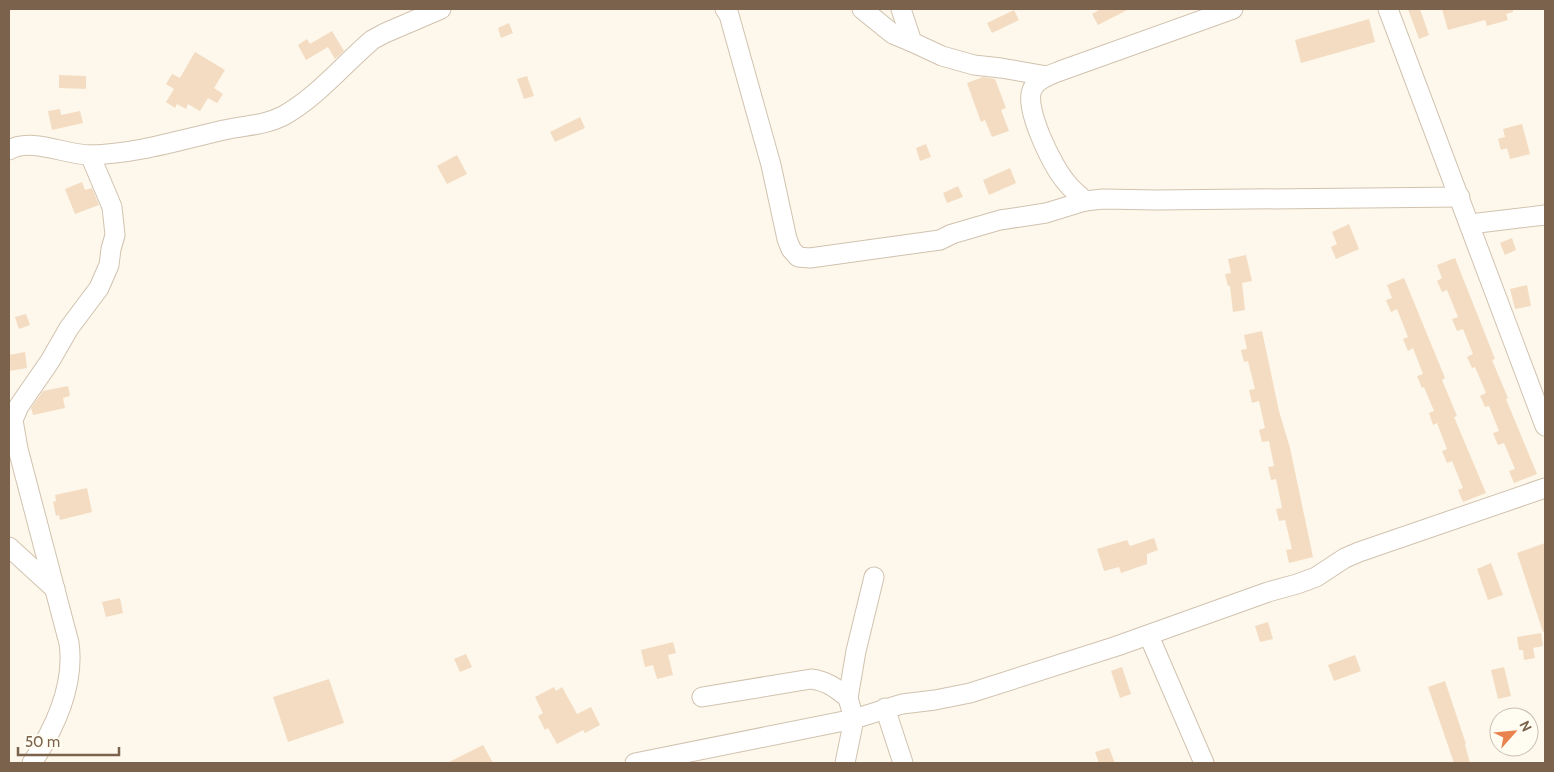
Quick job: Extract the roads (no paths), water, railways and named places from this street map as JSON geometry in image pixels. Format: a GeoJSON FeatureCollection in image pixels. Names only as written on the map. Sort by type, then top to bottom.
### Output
{"type":"FeatureCollection","features":[{"type":"Feature","properties":{"kind":"street"},"geometry":{"type":"LineString","coordinates":[[9,150],[13,147],[27,145],[90,155],[159,147],[227,129],[263,124],[282,116],[299,105],[317,91],[372,40],[441,9]]}},
{"type":"Feature","properties":{"kind":"street"},"geometry":{"type":"LineString","coordinates":[[725,9],[729,16],[772,166],[787,239],[791,249],[798,257],[810,258],[940,240],[952,234],[1000,220],[1046,213],[1085,201],[1103,199],[1460,197]]}},
{"type":"Feature","properties":{"kind":"street"},"geometry":{"type":"LineString","coordinates":[[862,9],[893,34],[942,56],[974,65],[1047,76]]}},
{"type":"Feature","properties":{"kind":"street"},"geometry":{"type":"LineString","coordinates":[[901,9],[912,42]]}},
{"type":"Feature","properties":{"kind":"street"},"geometry":{"type":"LineString","coordinates":[[1085,201],[1065,182],[1053,162],[1033,115],[1030,100],[1032,89],[1047,76],[1234,9]]}},
{"type":"Feature","properties":{"kind":"street"},"geometry":{"type":"LineString","coordinates":[[1388,9],[1545,426]]}},
{"type":"Feature","properties":{"kind":"street"},"geometry":{"type":"LineString","coordinates":[[32,763],[54,727],[68,679],[71,659],[69,643],[11,418],[50,361],[69,328],[99,288],[109,265],[115,235],[112,207],[90,155]]}},
{"type":"Feature","properties":{"kind":"street"},"geometry":{"type":"LineString","coordinates":[[1470,224],[1545,215]]}},
{"type":"Feature","properties":{"kind":"street"},"geometry":{"type":"LineString","coordinates":[[635,763],[854,719],[902,704],[970,693],[1149,636],[1231,605],[1297,584],[1316,577],[1345,558],[1359,552],[1545,488]]}},
{"type":"Feature","properties":{"kind":"street"},"geometry":{"type":"LineString","coordinates":[[9,547],[55,589]]}},
{"type":"Feature","properties":{"kind":"street"},"geometry":{"type":"LineString","coordinates":[[845,763],[854,719],[848,698],[856,651],[874,577]]}},
{"type":"Feature","properties":{"kind":"street"},"geometry":{"type":"LineString","coordinates":[[1149,636],[1204,763]]}},
{"type":"Feature","properties":{"kind":"street"},"geometry":{"type":"LineString","coordinates":[[702,697],[811,679],[821,680],[830,684],[848,698]]}},
{"type":"Feature","properties":{"kind":"street"},"geometry":{"type":"LineString","coordinates":[[885,708],[903,763]]}}]}
